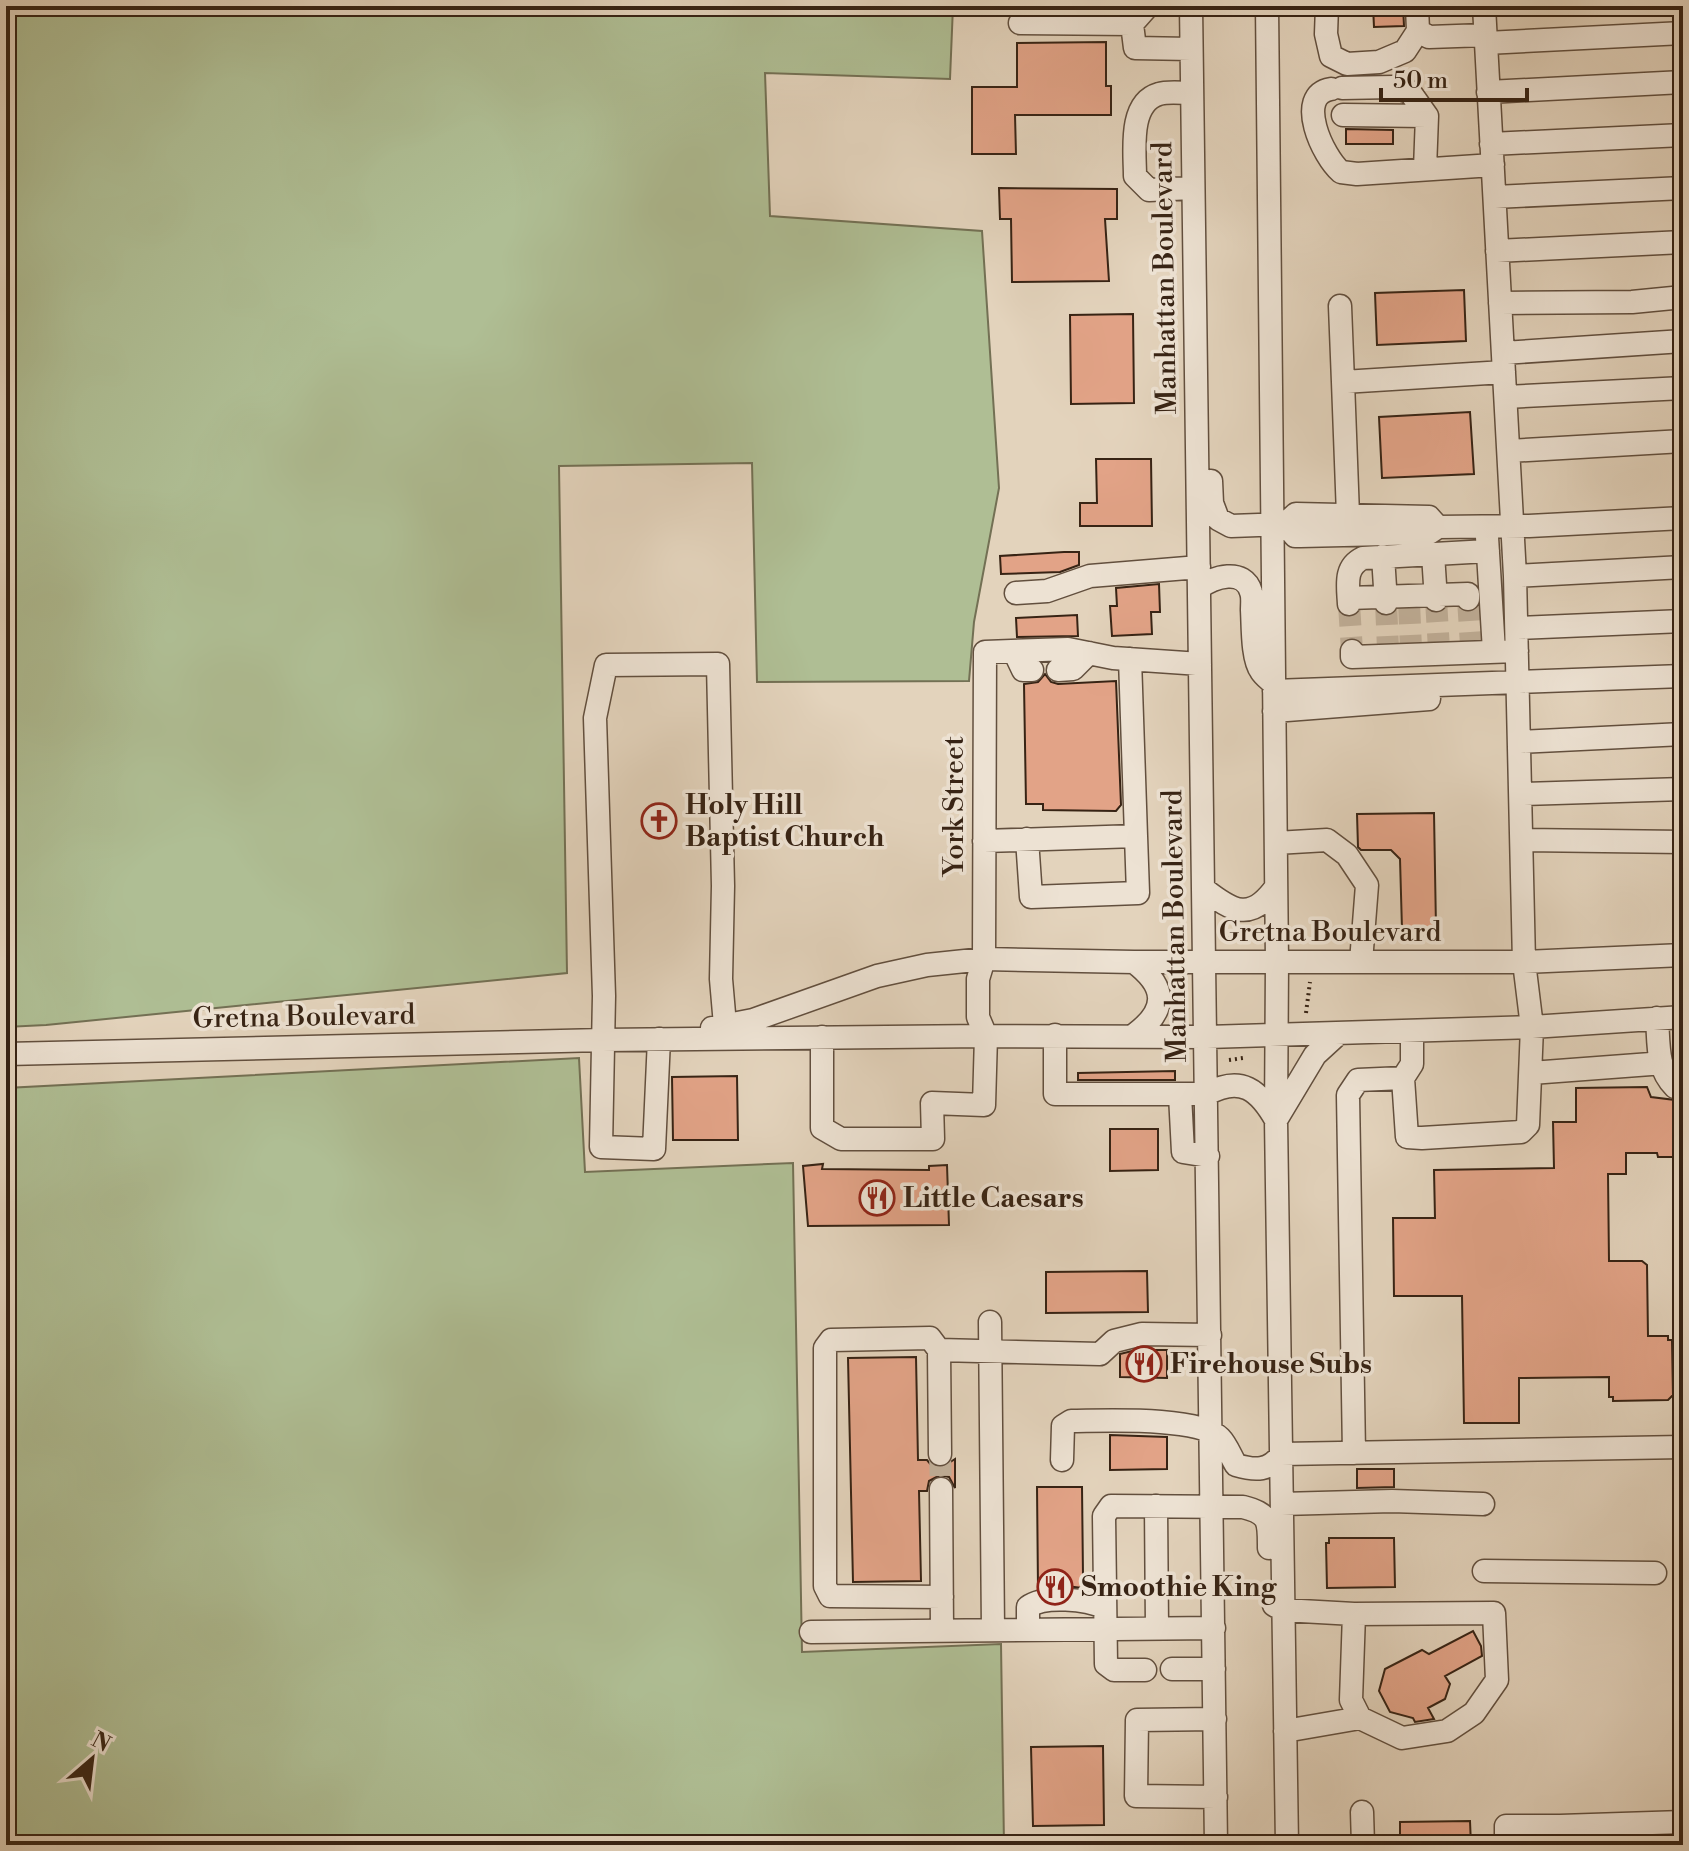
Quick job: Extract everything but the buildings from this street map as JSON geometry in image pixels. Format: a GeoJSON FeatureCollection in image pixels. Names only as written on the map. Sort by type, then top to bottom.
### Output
{"type":"FeatureCollection","features":[{"type":"Feature","properties":{"kind":"street"},"geometry":{"type":"LineString","coordinates":[[1148,6],[1132,24],[1135,48],[1191,49]]}},
{"type":"Feature","properties":{"kind":"street","name":"Manhattan Boulevard"},"geometry":{"type":"LineString","coordinates":[[1191,6],[1216,1845]]}},
{"type":"Feature","properties":{"kind":"street"},"geometry":{"type":"LineString","coordinates":[[1327,6],[1326,34],[1331,56],[1347,64],[1379,62],[1405,51],[1418,31],[1417,6]]}},
{"type":"Feature","properties":{"kind":"street"},"geometry":{"type":"LineString","coordinates":[[1412,1031],[1412,1064],[1403,1078],[1407,1137],[1521,1132],[1528,1125],[1532,1027],[1524,962],[1515,576],[1484,6]]}},
{"type":"Feature","properties":{"kind":"street"},"geometry":{"type":"LineString","coordinates":[[1266,7],[1279,524],[1274,696],[1276,1120],[1287,1845]]}},
{"type":"Feature","properties":{"kind":"street"},"geometry":{"type":"LineString","coordinates":[[1020,23],[1132,24]]}},
{"type":"Feature","properties":{"kind":"street"},"geometry":{"type":"LineString","coordinates":[[1418,31],[1429,37],[1485,39],[1683,33]]}},
{"type":"Feature","properties":{"kind":"street"},"geometry":{"type":"LineString","coordinates":[[1488,92],[1683,82]]}},
{"type":"Feature","properties":{"kind":"street"},"geometry":{"type":"LineString","coordinates":[[1330,115],[1316,96],[1323,90],[1393,87],[1410,92],[1427,116],[1425,169]]}},
{"type":"Feature","properties":{"kind":"street"},"geometry":{"type":"LineString","coordinates":[[1192,93],[1158,94],[1145,104],[1134,125],[1135,176],[1149,190],[1193,188]]}},
{"type":"Feature","properties":{"kind":"street"},"geometry":{"type":"LineString","coordinates":[[1330,115],[1427,116]]}},
{"type":"Feature","properties":{"kind":"street"},"geometry":{"type":"LineString","coordinates":[[1330,115],[1316,132],[1323,150],[1341,172],[1357,174],[1425,169],[1492,154],[1683,135]]}},
{"type":"Feature","properties":{"kind":"street"},"geometry":{"type":"LineString","coordinates":[[1495,197],[1683,188]]}},
{"type":"Feature","properties":{"kind":"street"},"geometry":{"type":"LineString","coordinates":[[1497,251],[1683,242]]}},
{"type":"Feature","properties":{"kind":"street"},"geometry":{"type":"LineString","coordinates":[[1500,303],[1632,302],[1683,297]]}},
{"type":"Feature","properties":{"kind":"street"},"geometry":{"type":"LineString","coordinates":[[1340,306],[1348,515]]}},
{"type":"Feature","properties":{"kind":"street"},"geometry":{"type":"LineString","coordinates":[[1343,382],[1683,341]]}},
{"type":"Feature","properties":{"kind":"street"},"geometry":{"type":"LineString","coordinates":[[1197,387],[1210,407],[1212,503],[1218,519],[1231,526],[1279,524],[1296,514],[1429,517],[1438,527]]}},
{"type":"Feature","properties":{"kind":"street"},"geometry":{"type":"LineString","coordinates":[[1506,397],[1683,388]]}},
{"type":"Feature","properties":{"kind":"street"},"geometry":{"type":"LineString","coordinates":[[1509,451],[1683,441]]}},
{"type":"Feature","properties":{"kind":"street"},"geometry":{"type":"LineString","coordinates":[[1279,524],[1295,536],[1429,533],[1438,527],[1683,518]]}},
{"type":"Feature","properties":{"kind":"street"},"geometry":{"type":"LineString","coordinates":[[1479,649],[1488,551],[1487,527]]}},
{"type":"Feature","properties":{"kind":"street"},"geometry":{"type":"LineString","coordinates":[[1468,596],[1349,601],[1349,570],[1363,558],[1488,551]]}},
{"type":"Feature","properties":{"kind":"street"},"geometry":{"type":"LineString","coordinates":[[1433,554],[1436,598]]}},
{"type":"Feature","properties":{"kind":"street"},"geometry":{"type":"LineString","coordinates":[[1383,556],[1385,600]]}},
{"type":"Feature","properties":{"kind":"street"},"geometry":{"type":"LineString","coordinates":[[1515,576],[1683,567]]}},
{"type":"Feature","properties":{"kind":"street"},"geometry":{"type":"LineString","coordinates":[[1016,593],[1047,591],[1090,576],[1234,577],[1251,590],[1259,670],[1274,696]]}},
{"type":"Feature","properties":{"kind":"street"},"geometry":{"type":"LineString","coordinates":[[1352,651],[1352,657],[1479,649],[1517,639],[1683,621]]}},
{"type":"Feature","properties":{"kind":"street"},"geometry":{"type":"LineString","coordinates":[[1032,670],[1023,670],[1014,651],[1068,649],[1130,659],[1200,664]]}},
{"type":"Feature","properties":{"kind":"street","name":"York Street"},"geometry":{"type":"LineString","coordinates":[[822,1037],[822,1128],[841,1139],[933,1139],[932,1103],[984,1105],[986,1036],[978,1017],[978,979],[984,959],[985,652],[1014,651]]}},
{"type":"Feature","properties":{"kind":"street"},"geometry":{"type":"LineString","coordinates":[[1058,670],[1073,669],[1089,653]]}},
{"type":"Feature","properties":{"kind":"street"},"geometry":{"type":"LineString","coordinates":[[1027,839],[1031,897],[1138,893],[1130,659]]}},
{"type":"Feature","properties":{"kind":"street"},"geometry":{"type":"LineString","coordinates":[[659,1039],[654,1149],[601,1147],[603,1040],[595,718],[606,665],[718,664],[723,886],[721,979],[725,1025]]}},
{"type":"Feature","properties":{"kind":"street"},"geometry":{"type":"LineString","coordinates":[[1274,696],[1518,687],[1683,676]]}},
{"type":"Feature","properties":{"kind":"street"},"geometry":{"type":"LineString","coordinates":[[1520,742],[1683,734]]}},
{"type":"Feature","properties":{"kind":"street"},"geometry":{"type":"LineString","coordinates":[[1521,794],[1683,789]]}},
{"type":"Feature","properties":{"kind":"street"},"geometry":{"type":"LineString","coordinates":[[984,841],[1136,836]]}},
{"type":"Feature","properties":{"kind":"street"},"geometry":{"type":"LineString","coordinates":[[1276,843],[1327,840],[1347,855],[1367,885],[1361,962]]}},
{"type":"Feature","properties":{"kind":"street"},"geometry":{"type":"LineString","coordinates":[[1522,840],[1683,842]]}},
{"type":"Feature","properties":{"kind":"street"},"geometry":{"type":"LineString","coordinates":[[1204,889],[1227,907],[1252,910],[1266,901],[1276,887]]}},
{"type":"Feature","properties":{"kind":"street","name":"Gretna Boulevard"},"geometry":{"type":"LineString","coordinates":[[603,1040],[753,1020],[877,976],[927,965],[984,959],[1524,962],[1683,955]]}},
{"type":"Feature","properties":{"kind":"street"},"geometry":{"type":"LineString","coordinates":[[1134,962],[1150,974],[1158,992],[1156,1012],[1150,1023],[1134,1035]]}},
{"type":"Feature","properties":{"kind":"street","name":"Gretna Boulevard"},"geometry":{"type":"LineString","coordinates":[[6,1054],[659,1039],[1055,1035],[1207,1037],[1532,1027],[1683,1017]]}},
{"type":"Feature","properties":{"kind":"street"},"geometry":{"type":"LineString","coordinates":[[1657,1018],[1659,1059],[1664,1076],[1675,1087],[1683,1087]]}},
{"type":"Feature","properties":{"kind":"street"},"geometry":{"type":"LineString","coordinates":[[1276,1120],[1315,1055],[1339,1033]]}},
{"type":"Feature","properties":{"kind":"street"},"geometry":{"type":"LineString","coordinates":[[1055,1035],[1055,1094],[1207,1094],[1221,1086],[1233,1085],[1264,1098],[1276,1120]]}},
{"type":"Feature","properties":{"kind":"street"},"geometry":{"type":"LineString","coordinates":[[1531,1073],[1651,1064],[1659,1059]]}},
{"type":"Feature","properties":{"kind":"street"},"geometry":{"type":"LineString","coordinates":[[1354,1453],[1348,1095],[1358,1080],[1403,1078]]}},
{"type":"Feature","properties":{"kind":"street"},"geometry":{"type":"LineString","coordinates":[[1180,1095],[1183,1152],[1208,1156]]}},
{"type":"Feature","properties":{"kind":"street"},"geometry":{"type":"LineString","coordinates":[[990,1322],[993,1629]]}},
{"type":"Feature","properties":{"kind":"street"},"geometry":{"type":"LineString","coordinates":[[939,1350],[1100,1354],[1114,1341],[1142,1334],[1210,1335]]}},
{"type":"Feature","properties":{"kind":"street"},"geometry":{"type":"LineString","coordinates":[[940,1454],[939,1350],[930,1338],[831,1340],[825,1348],[825,1586],[830,1596],[942,1597]]}},
{"type":"Feature","properties":{"kind":"street"},"geometry":{"type":"LineString","coordinates":[[1062,1460],[1063,1426],[1071,1421],[1172,1422],[1211,1432],[1220,1439],[1236,1465],[1249,1469],[1265,1469],[1275,1464],[1282,1454]]}},
{"type":"Feature","properties":{"kind":"street"},"geometry":{"type":"LineString","coordinates":[[1282,1454],[1683,1447]]}},
{"type":"Feature","properties":{"kind":"street"},"geometry":{"type":"LineString","coordinates":[[941,1489],[942,1630]]}},
{"type":"Feature","properties":{"kind":"street"},"geometry":{"type":"LineString","coordinates":[[1282,1504],[1392,1501],[1483,1504]]}},
{"type":"Feature","properties":{"kind":"street"},"geometry":{"type":"LineString","coordinates":[[1145,1670],[1114,1670],[1106,1664],[1104,1516],[1111,1506],[1243,1507],[1265,1516],[1269,1526],[1270,1597],[1274,1607],[1283,1610],[1354,1614],[1494,1613],[1497,1680],[1474,1713],[1447,1731],[1402,1738],[1360,1718],[1285,1731]]}},
{"type":"Feature","properties":{"kind":"street"},"geometry":{"type":"LineString","coordinates":[[1156,1506],[1157,1628]]}},
{"type":"Feature","properties":{"kind":"street"},"geometry":{"type":"LineString","coordinates":[[1484,1571],[1655,1573]]}},
{"type":"Feature","properties":{"kind":"street"},"geometry":{"type":"LineString","coordinates":[[1354,1614],[1351,1700],[1360,1718]]}},
{"type":"Feature","properties":{"kind":"street"},"geometry":{"type":"LineString","coordinates":[[811,1632],[1028,1629],[1105,1618],[1157,1628],[1214,1628]]}},
{"type":"Feature","properties":{"kind":"street"},"geometry":{"type":"LineString","coordinates":[[1172,1669],[1214,1669]]}},
{"type":"Feature","properties":{"kind":"street"},"geometry":{"type":"LineString","coordinates":[[1215,1719],[1137,1720],[1136,1796],[1216,1797]]}},
{"type":"Feature","properties":{"kind":"street"},"geometry":{"type":"LineString","coordinates":[[1362,1812],[1363,1845]]}},
{"type":"Feature","properties":{"kind":"street"},"geometry":{"type":"LineString","coordinates":[[1506,1845],[1506,1826],[1560,1836],[1683,1822]]}},
{"type":"Feature","properties":{"kind":"path"},"geometry":{"type":"LineString","coordinates":[[1227,938],[1256,937]]}},
{"type":"Feature","properties":{"kind":"path"},"geometry":{"type":"LineString","coordinates":[[1305,1019],[1311,975]]}},
{"type":"Feature","properties":{"kind":"green space"},"geometry":{"type":"Polygon","coordinates":[[[6,6],[953,6],[950,79],[765,73],[770,216],[982,231],[999,488],[974,622],[969,681],[757,682],[752,463],[559,466],[567,973],[6,1027],[6,6]]]}},
{"type":"Feature","properties":{"kind":"green space"},"geometry":{"type":"Polygon","coordinates":[[[579,1058],[585,1172],[793,1163],[802,1652],[1001,1644],[1004,1845],[6,1845],[6,1088],[579,1058]]]}},
{"type":"Feature","properties":{"kind":"tunnel"},"geometry":{"type":"LineString","coordinates":[[1468,599],[1471,645]]}},
{"type":"Feature","properties":{"kind":"tunnel"},"geometry":{"type":"LineString","coordinates":[[1436,600],[1439,649]]}},
{"type":"Feature","properties":{"kind":"tunnel"},"geometry":{"type":"LineString","coordinates":[[1409,602],[1411,649]]}},
{"type":"Feature","properties":{"kind":"tunnel"},"geometry":{"type":"LineString","coordinates":[[1386,603],[1388,649]]}},
{"type":"Feature","properties":{"kind":"tunnel"},"geometry":{"type":"LineString","coordinates":[[1349,604],[1352,651]]}},
{"type":"Feature","properties":{"kind":"tunnel"},"geometry":{"type":"LineString","coordinates":[[940,1454],[941,1489]]}},
{"type":"Feature","properties":{"kind":"place","name":"Holy Hill Baptist Church"},"geometry":{"type":"Point","coordinates":[659,821]}},
{"type":"Feature","properties":{"kind":"place","name":"Little Caesars"},"geometry":{"type":"Point","coordinates":[877,1198]}},
{"type":"Feature","properties":{"kind":"place","name":"Firehouse Subs"},"geometry":{"type":"Point","coordinates":[1144,1364]}},
{"type":"Feature","properties":{"kind":"place","name":"Smoothie King"},"geometry":{"type":"Point","coordinates":[1055,1587]}}]}
